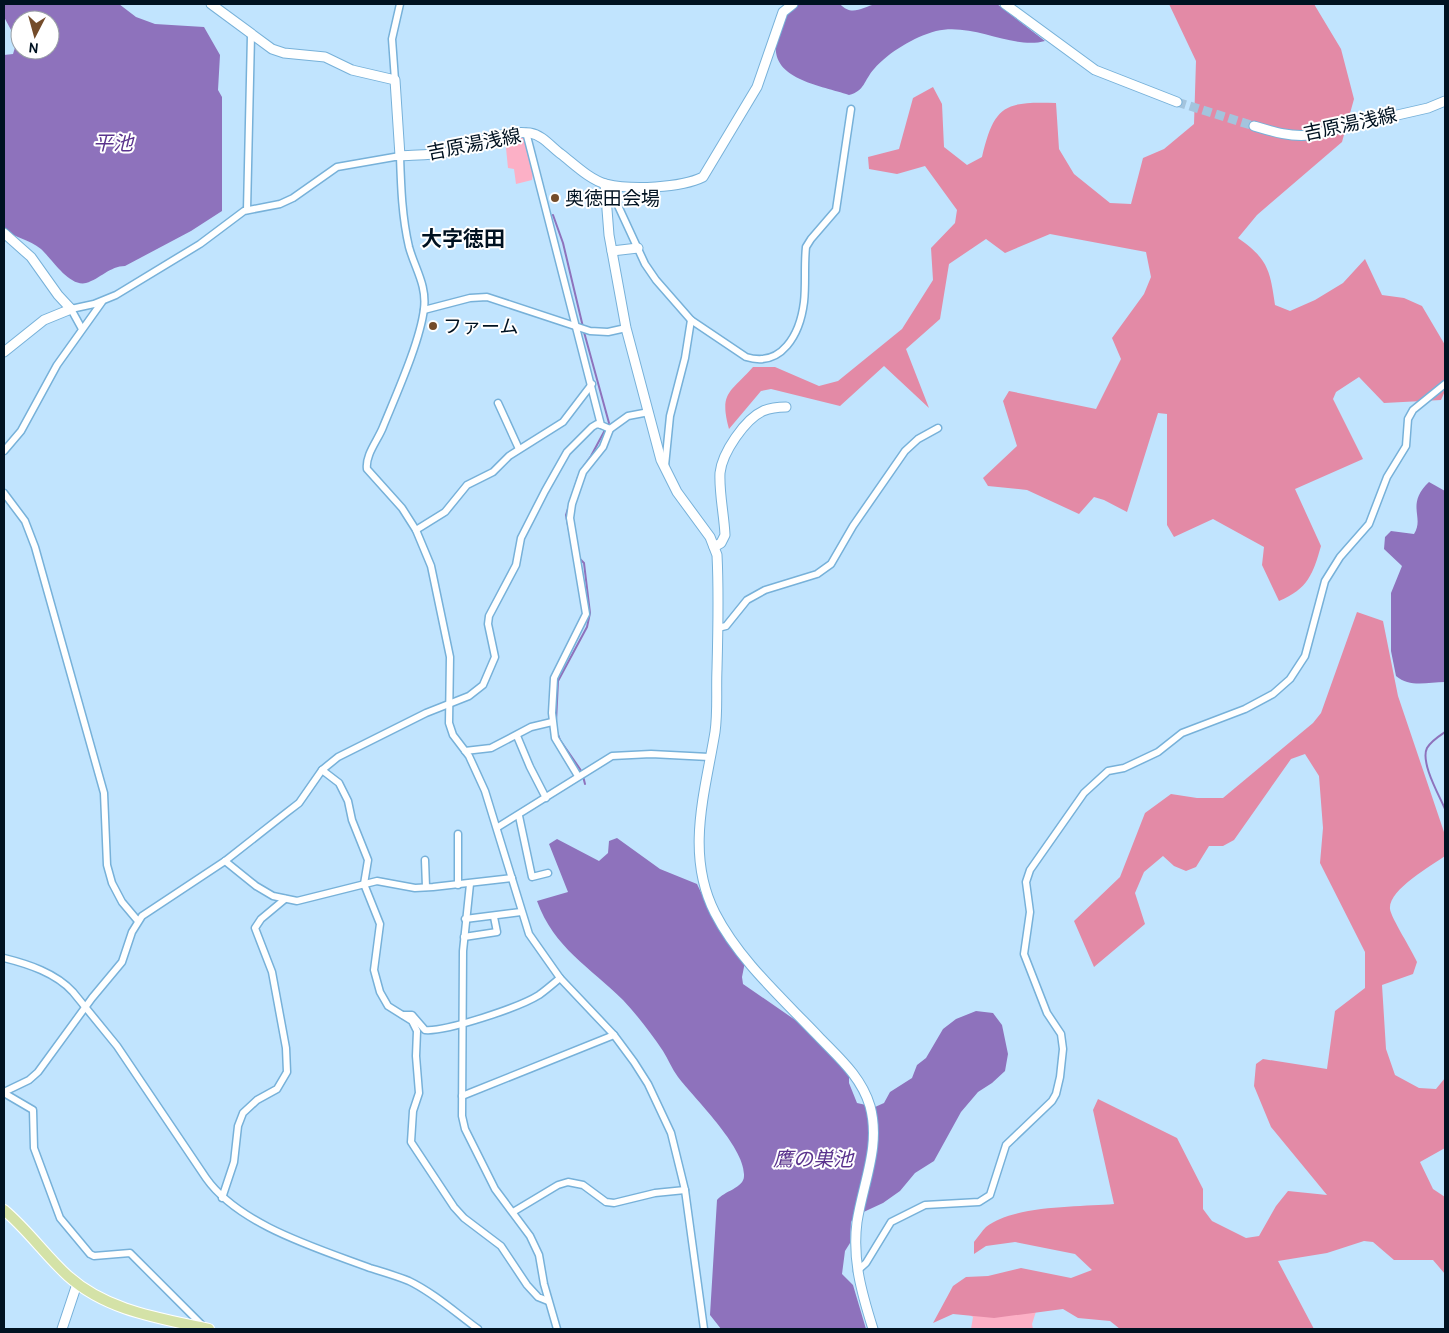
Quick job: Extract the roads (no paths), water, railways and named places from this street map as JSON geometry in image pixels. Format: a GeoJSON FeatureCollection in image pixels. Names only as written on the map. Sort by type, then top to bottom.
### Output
{"type":"FeatureCollection","features":[{"type":"Feature","properties":{"kind":"main road"},"geometry":{"type":"LineString","coordinates":[[4,1210],[77,1284],[103,1300],[124,1309],[207,1329]]}},
{"type":"Feature","properties":{"kind":"street"},"geometry":{"type":"LineString","coordinates":[[211,4],[251,35],[280,52],[325,58],[355,71],[395,80],[392,39],[400,4]]}},
{"type":"Feature","properties":{"kind":"street","name":"吉原湯浅線"},"geometry":{"type":"LineString","coordinates":[[395,80],[400,156],[447,152],[490,137],[526,132],[540,136],[559,153],[606,184],[628,186],[676,185],[692,182],[703,177],[757,87],[783,12],[793,4]]}},
{"type":"Feature","properties":{"kind":"street"},"geometry":{"type":"LineString","coordinates":[[1006,4],[1095,70],[1178,102]]}},
{"type":"Feature","properties":{"kind":"street"},"geometry":{"type":"LineString","coordinates":[[247,210],[251,35]]}},
{"type":"Feature","properties":{"kind":"street","name":"吉原湯浅線"},"geometry":{"type":"LineString","coordinates":[[1254,126],[1280,134],[1296,136],[1428,108],[1445,101]]}},
{"type":"Feature","properties":{"kind":"street"},"geometry":{"type":"LineString","coordinates":[[606,184],[650,272],[691,320],[746,357],[756,360],[773,358],[779,355],[788,345],[802,312],[806,248],[811,239],[836,210],[851,109]]}},
{"type":"Feature","properties":{"kind":"street"},"geometry":{"type":"LineString","coordinates":[[526,132],[578,327],[601,425],[605,429],[610,429]]}},
{"type":"Feature","properties":{"kind":"street"},"geometry":{"type":"LineString","coordinates":[[4,352],[44,320],[71,309],[116,296],[200,244],[247,210],[280,204],[293,198],[337,167],[400,156],[404,220],[410,249],[421,275],[425,293],[424,310],[415,342],[382,429],[366,463],[368,472],[402,508],[416,530],[431,566],[450,657],[447,706],[449,723],[453,735],[466,751],[485,791],[498,827],[521,912],[529,934],[560,978],[614,1036],[634,1062],[656,1100],[671,1133],[685,1190],[704,1329]]}},
{"type":"Feature","properties":{"kind":"street"},"geometry":{"type":"LineString","coordinates":[[606,184],[612,251],[626,328],[648,412],[665,469],[677,492],[710,536],[718,571],[715,732],[709,756],[698,836],[700,866],[706,892],[731,942],[841,1058],[859,1082],[869,1102],[873,1123],[873,1145],[857,1224],[857,1271],[873,1329]]}},
{"type":"Feature","properties":{"kind":"street"},"geometry":{"type":"LineString","coordinates":[[4,233],[31,257],[58,295],[71,309],[82,329]]}},
{"type":"Feature","properties":{"kind":"street"},"geometry":{"type":"LineString","coordinates":[[612,251],[638,248]]}},
{"type":"Feature","properties":{"kind":"street"},"geometry":{"type":"LineString","coordinates":[[424,310],[470,298],[487,297],[578,327],[602,332],[626,328]]}},
{"type":"Feature","properties":{"kind":"street"},"geometry":{"type":"LineString","coordinates":[[4,451],[20,431],[47,380],[103,301]]}},
{"type":"Feature","properties":{"kind":"street"},"geometry":{"type":"LineString","coordinates":[[665,469],[670,416],[685,358],[691,320]]}},
{"type":"Feature","properties":{"kind":"street"},"geometry":{"type":"LineString","coordinates":[[416,530],[445,512],[463,488],[496,470],[509,456],[563,422],[592,384]]}},
{"type":"Feature","properties":{"kind":"street"},"geometry":{"type":"LineString","coordinates":[[857,1271],[866,1263],[891,1222],[925,1205],[979,1202],[990,1195],[1006,1145],[1056,1094],[1063,1049],[1060,1034],[1047,1013],[1024,954],[1030,912],[1026,882],[1030,870],[1084,793],[1108,771],[1124,768],[1158,752],[1182,733],[1245,709],[1272,694],[1290,679],[1305,656],[1324,581],[1340,557],[1369,524],[1387,477],[1406,446],[1408,419],[1412,410],[1445,384]]}},
{"type":"Feature","properties":{"kind":"street"},"geometry":{"type":"LineString","coordinates":[[498,403],[520,449]]}},
{"type":"Feature","properties":{"kind":"street"},"geometry":{"type":"LineString","coordinates":[[714,547],[721,543],[725,535],[720,475],[725,455],[743,429],[758,414],[772,408],[786,407]]}},
{"type":"Feature","properties":{"kind":"street"},"geometry":{"type":"LineString","coordinates":[[578,776],[559,745],[552,722],[554,678],[586,614],[570,518],[572,504],[583,472],[603,448],[610,429],[632,414],[648,412]]}},
{"type":"Feature","properties":{"kind":"street"},"geometry":{"type":"LineString","coordinates":[[4,1093],[33,1077],[86,1006],[122,962],[138,921],[225,861],[299,803],[322,770],[338,757],[368,740],[426,713],[469,696],[483,685],[495,657],[488,624],[489,616],[516,565],[521,538],[567,452],[592,427],[597,424],[601,425]]}},
{"type":"Feature","properties":{"kind":"street"},"geometry":{"type":"LineString","coordinates":[[718,628],[726,626],[748,600],[765,590],[817,574],[831,564],[853,526],[905,451],[918,439],[938,428]]}},
{"type":"Feature","properties":{"kind":"street"},"geometry":{"type":"LineString","coordinates":[[4,493],[25,521],[35,547],[104,793],[107,865],[112,883],[122,902],[138,921]]}},
{"type":"Feature","properties":{"kind":"street"},"geometry":{"type":"LineString","coordinates":[[466,751],[491,748],[535,726],[552,722]]}},
{"type":"Feature","properties":{"kind":"street"},"geometry":{"type":"LineString","coordinates":[[517,736],[546,798]]}},
{"type":"Feature","properties":{"kind":"street"},"geometry":{"type":"LineString","coordinates":[[498,827],[612,756],[651,754],[709,756]]}},
{"type":"Feature","properties":{"kind":"street"},"geometry":{"type":"LineString","coordinates":[[322,770],[339,783],[348,801],[352,820],[368,860],[364,884],[380,924],[374,970],[376,979],[386,1003],[414,1023],[417,1031],[416,1056],[419,1093],[413,1111],[411,1142],[454,1207],[464,1218],[501,1246],[527,1285],[538,1297],[548,1301]]}},
{"type":"Feature","properties":{"kind":"street"},"geometry":{"type":"LineString","coordinates":[[518,816],[532,877],[548,873]]}},
{"type":"Feature","properties":{"kind":"street"},"geometry":{"type":"LineString","coordinates":[[458,834],[458,885]]}},
{"type":"Feature","properties":{"kind":"street"},"geometry":{"type":"LineString","coordinates":[[425,860],[426,887]]}},
{"type":"Feature","properties":{"kind":"street"},"geometry":{"type":"LineString","coordinates":[[225,861],[256,886],[285,899],[297,901],[313,899],[377,881],[426,887],[470,884],[512,878]]}},
{"type":"Feature","properties":{"kind":"street"},"geometry":{"type":"LineString","coordinates":[[470,884],[464,937],[462,1096],[465,1129],[494,1189],[530,1236],[539,1255],[548,1301],[557,1329]]}},
{"type":"Feature","properties":{"kind":"street"},"geometry":{"type":"LineString","coordinates":[[222,1198],[234,1162],[238,1126],[243,1113],[256,1100],[277,1089],[287,1072],[286,1048],[272,972],[255,928],[261,919],[285,899]]}},
{"type":"Feature","properties":{"kind":"street"},"geometry":{"type":"LineString","coordinates":[[465,919],[494,917],[521,912]]}},
{"type":"Feature","properties":{"kind":"street"},"geometry":{"type":"LineString","coordinates":[[464,937],[497,932],[494,917]]}},
{"type":"Feature","properties":{"kind":"street"},"geometry":{"type":"LineString","coordinates":[[4,958],[33,967],[61,981],[86,1006],[117,1046],[206,1178],[222,1198],[257,1221],[308,1243],[409,1281],[431,1294],[478,1329]]}},
{"type":"Feature","properties":{"kind":"street"},"geometry":{"type":"LineString","coordinates":[[403,1015],[412,1015],[425,1030],[463,1023],[525,1002],[538,995],[560,978]]}},
{"type":"Feature","properties":{"kind":"street"},"geometry":{"type":"LineString","coordinates":[[462,1096],[614,1036]]}},
{"type":"Feature","properties":{"kind":"street"},"geometry":{"type":"LineString","coordinates":[[4,1093],[33,1110],[34,1148],[60,1218],[90,1254],[94,1256],[130,1253],[207,1329]]}},
{"type":"Feature","properties":{"kind":"street"},"geometry":{"type":"LineString","coordinates":[[513,1212],[558,1184],[568,1182],[583,1185],[606,1202],[614,1203],[655,1193],[685,1190]]}},
{"type":"Feature","properties":{"kind":"street"},"geometry":{"type":"LineString","coordinates":[[62,1329],[77,1284]]}},
{"type":"Feature","properties":{"kind":"water","name":"平池"},"geometry":{"type":"Polygon","coordinates":[[[4,4],[119,4],[136,17],[155,24],[204,27],[220,55],[218,90],[222,97],[222,211],[191,231],[125,266],[110,270],[86,283],[73,281],[41,249],[4,229],[4,55],[10,54],[10,60],[60,60],[60,10],[10,10],[10,28],[4,17],[4,4]]]}},
{"type":"Feature","properties":{"kind":"water"},"geometry":{"type":"Polygon","coordinates":[[[794,4],[840,4],[844,8],[853,11],[876,4],[997,4],[1045,41],[1033,43],[1020,42],[964,30],[936,31],[919,37],[894,51],[874,69],[858,91],[849,95],[809,83],[796,77],[786,70],[779,61],[776,49],[778,34],[784,18],[794,4]]]}},
{"type":"Feature","properties":{"kind":"water"},"geometry":{"type":"Polygon","coordinates":[[[1429,482],[1445,491],[1445,682],[1419,684],[1401,680],[1396,676],[1391,651],[1391,593],[1402,566],[1384,549],[1385,537],[1391,531],[1414,534],[1418,522],[1418,497],[1429,482]]]}},
{"type":"Feature","properties":{"kind":"water","name":"鷹の巣池"},"geometry":{"type":"Polygon","coordinates":[[[617,838],[660,869],[697,884],[719,930],[745,962],[742,977],[743,984],[801,1024],[849,1074],[849,1083],[857,1103],[875,1107],[884,1103],[890,1092],[912,1078],[917,1065],[926,1058],[943,1029],[956,1019],[976,1011],[993,1013],[1002,1025],[1008,1054],[1005,1071],[978,1092],[961,1112],[934,1161],[915,1173],[900,1191],[883,1203],[855,1216],[851,1222],[850,1243],[845,1251],[842,1274],[853,1285],[866,1329],[721,1329],[710,1315],[717,1200],[741,1184],[743,1180],[742,1165],[737,1152],[718,1124],[678,1077],[644,1024],[611,988],[563,944],[553,932],[537,901],[568,892],[549,844],[557,839],[599,861],[608,853],[609,841],[617,838]]]}},
{"type":"Feature","properties":{"kind":"waterway"},"geometry":{"type":"LineString","coordinates":[[553,215],[563,243],[583,327]]}},
{"type":"Feature","properties":{"kind":"waterway"},"geometry":{"type":"LineString","coordinates":[[584,332],[609,423],[607,426]]}},
{"type":"Feature","properties":{"kind":"waterway"},"geometry":{"type":"LineString","coordinates":[[581,470],[605,430]]}},
{"type":"Feature","properties":{"kind":"waterway"},"geometry":{"type":"LineString","coordinates":[[573,551],[566,515],[578,477]]}},
{"type":"Feature","properties":{"kind":"waterway"},"geometry":{"type":"LineString","coordinates":[[556,722],[558,681],[587,627],[590,613],[584,563],[580,559]]}},
{"type":"Feature","properties":{"kind":"waterway"},"geometry":{"type":"LineString","coordinates":[[556,729],[560,740],[582,772]]}},
{"type":"Feature","properties":{"kind":"waterway"},"geometry":{"type":"LineString","coordinates":[[1445,732],[1431,743],[1427,748],[1426,754],[1431,779],[1445,809]]}},
{"type":"Feature","properties":{"kind":"waterway"},"geometry":{"type":"LineString","coordinates":[[583,776],[585,784]]}},
{"type":"Feature","properties":{"kind":"tunnel"},"geometry":{"type":"LineString","coordinates":[[1177,102],[1254,126]]}},
{"type":"Feature","properties":{"kind":"place","name":"奥徳田会場"},"geometry":{"type":"Point","coordinates":[555,198]}},
{"type":"Feature","properties":{"kind":"place","name":"ファーム"},"geometry":{"type":"Point","coordinates":[433,326]}},
{"type":"Feature","properties":{"kind":"district","name":"大字徳田"},"geometry":{"type":"Point","coordinates":[463,238]}}]}
